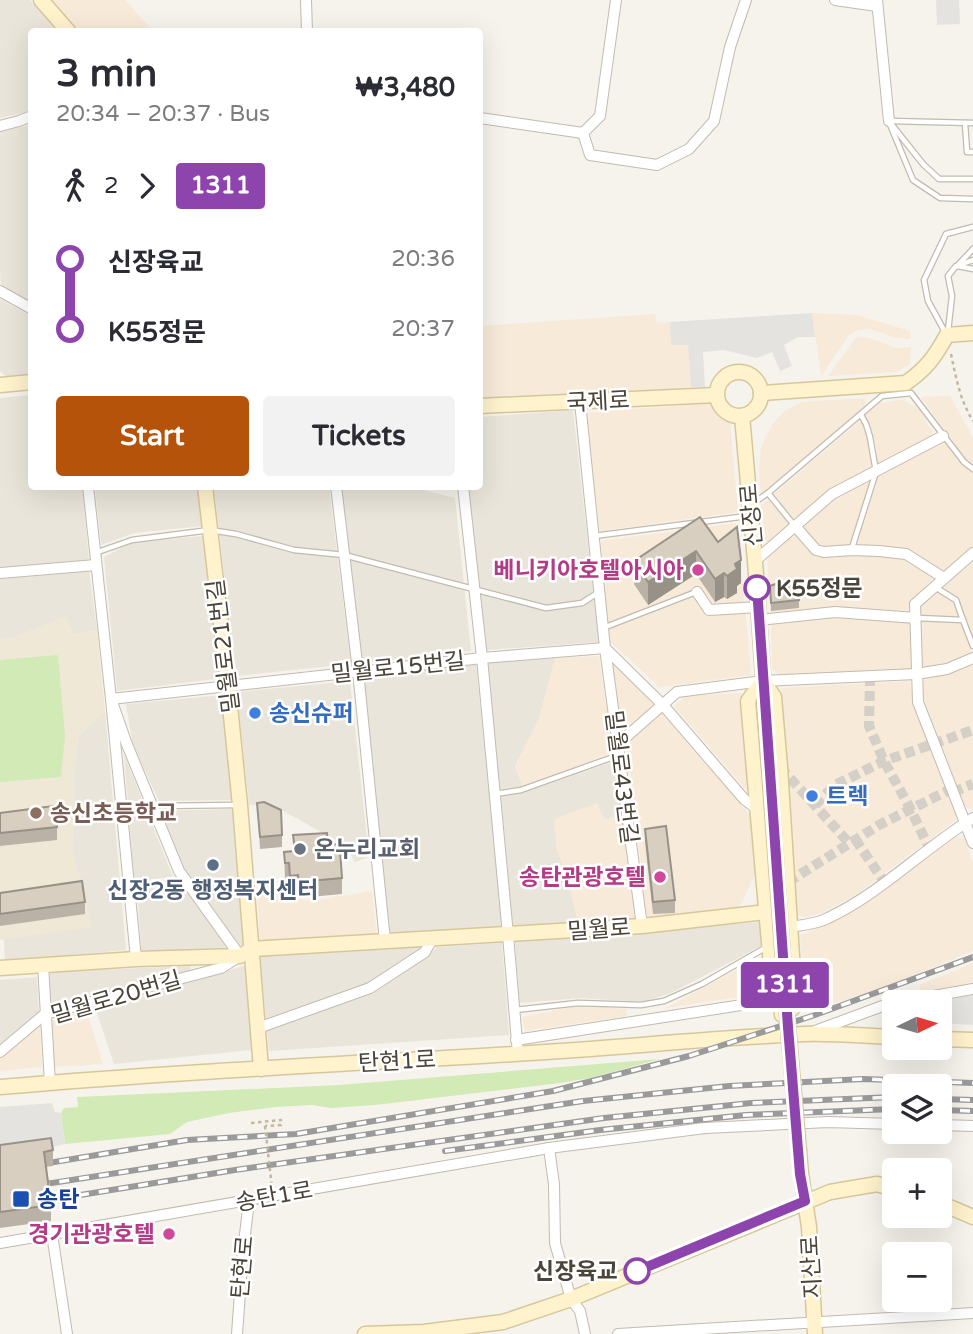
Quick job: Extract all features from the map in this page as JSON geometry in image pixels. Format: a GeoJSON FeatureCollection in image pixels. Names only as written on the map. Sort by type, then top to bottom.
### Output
{"type":"FeatureCollection","features":[{"type":"Feature","properties":{"kind":"street"},"geometry":{"type":"LineString","coordinates":[[41,0],[66,28]]}},
{"type":"Feature","properties":{"kind":"street"},"geometry":{"type":"LineString","coordinates":[[306,0],[307,28]]}},
{"type":"Feature","properties":{"kind":"street"},"geometry":{"type":"LineString","coordinates":[[583,133],[600,116],[616,0]]}},
{"type":"Feature","properties":{"kind":"street"},"geometry":{"type":"LineString","coordinates":[[583,133],[590,155],[621,160],[657,165],[689,149],[714,121],[730,47],[746,0]]}},
{"type":"Feature","properties":{"kind":"street"},"geometry":{"type":"LineString","coordinates":[[835,0],[877,3],[889,121]]}},
{"type":"Feature","properties":{"kind":"street"},"geometry":{"type":"LineString","coordinates":[[0,126],[28,117]]}},
{"type":"Feature","properties":{"kind":"street"},"geometry":{"type":"LineString","coordinates":[[483,118],[583,133]]}},
{"type":"Feature","properties":{"kind":"street"},"geometry":{"type":"LineString","coordinates":[[0,291],[28,307]]}},
{"type":"Feature","properties":{"kind":"street"},"geometry":{"type":"LineString","coordinates":[[761,393],[906,383],[932,361],[947,335],[973,333]]}},
{"type":"Feature","properties":{"kind":"street"},"geometry":{"type":"LineString","coordinates":[[744,372],[754,377],[761,393],[753,410],[736,416],[725,411],[718,401],[717,390],[722,379],[732,373],[744,372]]}},
{"type":"Feature","properties":{"kind":"street"},"geometry":{"type":"LineString","coordinates":[[3,382],[28,382]]}},
{"type":"Feature","properties":{"kind":"street","name":"국제로"},"geometry":{"type":"LineString","coordinates":[[483,406],[717,395]]}},
{"type":"Feature","properties":{"kind":"street","name":"밀월로43번길"},"geometry":{"type":"LineString","coordinates":[[580,402],[605,648],[642,926]]}},
{"type":"Feature","properties":{"kind":"street","name":"신장로"},"geometry":{"type":"LineString","coordinates":[[742,416],[759,613],[788,1027],[805,1201]]}},
{"type":"Feature","properties":{"kind":"street"},"geometry":{"type":"LineString","coordinates":[[755,561],[832,494],[943,436]]}},
{"type":"Feature","properties":{"kind":"street"},"geometry":{"type":"LineString","coordinates":[[88,490],[136,959]]}},
{"type":"Feature","properties":{"kind":"street","name":"밀월로21번길"},"geometry":{"type":"LineString","coordinates":[[205,490],[240,805],[246,953]]}},
{"type":"Feature","properties":{"kind":"street"},"geometry":{"type":"LineString","coordinates":[[336,490],[385,941]]}},
{"type":"Feature","properties":{"kind":"street"},"geometry":{"type":"LineString","coordinates":[[463,490],[482,658],[517,1047],[781,999],[795,1034]]}},
{"type":"Feature","properties":{"kind":"street"},"geometry":{"type":"LineString","coordinates":[[795,526],[816,550],[906,554],[944,578]]}},
{"type":"Feature","properties":{"kind":"street"},"geometry":{"type":"LineString","coordinates":[[973,553],[915,604],[918,702],[969,821],[973,843]]}},
{"type":"Feature","properties":{"kind":"street"},"geometry":{"type":"LineString","coordinates":[[0,573],[96,565]]}},
{"type":"Feature","properties":{"kind":"street"},"geometry":{"type":"LineString","coordinates":[[697,592],[709,610],[759,613],[835,612],[916,618]]}},
{"type":"Feature","properties":{"kind":"street"},"geometry":{"type":"LineString","coordinates":[[605,648],[663,705],[744,799],[757,809]]}},
{"type":"Feature","properties":{"kind":"street","name":"밀월로15번길"},"geometry":{"type":"LineString","coordinates":[[111,699],[482,658],[605,648]]}},
{"type":"Feature","properties":{"kind":"street"},"geometry":{"type":"LineString","coordinates":[[619,749],[677,692],[763,681],[916,674],[947,669],[973,658]]}},
{"type":"Feature","properties":{"kind":"street"},"geometry":{"type":"LineString","coordinates":[[763,681],[748,701],[774,1000]]}},
{"type":"Feature","properties":{"kind":"street"},"geometry":{"type":"LineString","coordinates":[[763,681],[774,697],[795,1034]]}},
{"type":"Feature","properties":{"kind":"street"},"geometry":{"type":"LineString","coordinates":[[111,699],[179,871],[246,953],[258,1028],[261,1069]]}},
{"type":"Feature","properties":{"kind":"street"},"geometry":{"type":"LineString","coordinates":[[790,926],[826,919],[850,905],[885,883],[969,821]]}},
{"type":"Feature","properties":{"kind":"street","name":"밀월로"},"geometry":{"type":"LineString","coordinates":[[0,968],[642,926],[766,912]]}},
{"type":"Feature","properties":{"kind":"street"},"geometry":{"type":"LineString","coordinates":[[258,1028],[370,988],[425,952],[432,939]]}},
{"type":"Feature","properties":{"kind":"street","name":"밀월로20번길"},"geometry":{"type":"LineString","coordinates":[[0,1052],[46,1014],[221,968],[246,953]]}},
{"type":"Feature","properties":{"kind":"street"},"geometry":{"type":"LineString","coordinates":[[43,965],[50,1083]]}},
{"type":"Feature","properties":{"kind":"street"},"geometry":{"type":"LineString","coordinates":[[795,1034],[888,1004],[973,989]]}},
{"type":"Feature","properties":{"kind":"street","name":"탄현1로"},"geometry":{"type":"LineString","coordinates":[[0,1087],[261,1069],[517,1047],[656,1043],[795,1034],[882,1037]]}},
{"type":"Feature","properties":{"kind":"street"},"geometry":{"type":"LineString","coordinates":[[952,1039],[973,1040]]}},
{"type":"Feature","properties":{"kind":"street","name":"송탄1로"},"geometry":{"type":"LineString","coordinates":[[0,1243],[549,1148],[705,1128],[828,1122],[882,1124]]}},
{"type":"Feature","properties":{"kind":"street"},"geometry":{"type":"LineString","coordinates":[[952,1125],[973,1126]]}},
{"type":"Feature","properties":{"kind":"street"},"geometry":{"type":"LineString","coordinates":[[549,1148],[554,1184],[555,1243],[571,1299],[580,1311],[584,1334]]}},
{"type":"Feature","properties":{"kind":"street"},"geometry":{"type":"LineString","coordinates":[[365,1334],[445,1332],[503,1322],[571,1299],[805,1201],[830,1192],[882,1185]]}},
{"type":"Feature","properties":{"kind":"street","name":"탄현로"},"geometry":{"type":"LineString","coordinates":[[237,1334],[249,1201]]}},
{"type":"Feature","properties":{"kind":"street","name":"지산로"},"geometry":{"type":"LineString","coordinates":[[805,1201],[810,1227],[815,1328]]}},
{"type":"Feature","properties":{"kind":"street"},"geometry":{"type":"LineString","coordinates":[[952,1208],[973,1217]]}},
{"type":"Feature","properties":{"kind":"street"},"geometry":{"type":"LineString","coordinates":[[51,1234],[67,1334]]}},
{"type":"Feature","properties":{"kind":"street"},"geometry":{"type":"LineString","coordinates":[[618,1334],[815,1328],[973,1313]]}},
{"type":"Feature","properties":{"kind":"lane"},"geometry":{"type":"LineString","coordinates":[[889,121],[973,123]]}},
{"type":"Feature","properties":{"kind":"lane"},"geometry":{"type":"LineString","coordinates":[[889,121],[923,164],[939,179],[973,179]]}},
{"type":"Feature","properties":{"kind":"lane"},"geometry":{"type":"LineString","coordinates":[[889,121],[913,180],[940,198],[973,198]]}},
{"type":"Feature","properties":{"kind":"lane"},"geometry":{"type":"LineString","coordinates":[[965,123],[967,152],[973,152]]}},
{"type":"Feature","properties":{"kind":"lane"},"geometry":{"type":"LineString","coordinates":[[947,335],[928,301],[924,280],[946,234],[973,227]]}},
{"type":"Feature","properties":{"kind":"lane"},"geometry":{"type":"LineString","coordinates":[[947,335],[951,296],[948,276],[973,249]]}},
{"type":"Feature","properties":{"kind":"lane"},"geometry":{"type":"LineString","coordinates":[[956,266],[973,260]]}},
{"type":"Feature","properties":{"kind":"lane"},"geometry":{"type":"LineString","coordinates":[[956,266],[973,269]]}},
{"type":"Feature","properties":{"kind":"lane"},"geometry":{"type":"LineString","coordinates":[[594,536],[751,510],[881,396],[911,393],[964,462],[973,469]]}},
{"type":"Feature","properties":{"kind":"lane"},"geometry":{"type":"LineString","coordinates":[[852,550],[876,472],[870,437],[860,415]]}},
{"type":"Feature","properties":{"kind":"lane"},"geometry":{"type":"LineString","coordinates":[[768,493],[795,526]]}},
{"type":"Feature","properties":{"kind":"lane"},"geometry":{"type":"LineString","coordinates":[[94,553],[132,540],[209,530],[236,534],[294,550],[344,555],[545,608],[582,603],[599,592]]}},
{"type":"Feature","properties":{"kind":"lane"},"geometry":{"type":"LineString","coordinates":[[934,587],[956,600],[973,646]]}},
{"type":"Feature","properties":{"kind":"lane"},"geometry":{"type":"LineString","coordinates":[[603,628],[697,592]]}},
{"type":"Feature","properties":{"kind":"lane"},"geometry":{"type":"LineString","coordinates":[[916,618],[963,620]]}},
{"type":"Feature","properties":{"kind":"lane"},"geometry":{"type":"LineString","coordinates":[[495,794],[521,790],[619,749]]}},
{"type":"Feature","properties":{"kind":"lane"},"geometry":{"type":"LineString","coordinates":[[152,806],[240,805]]}},
{"type":"Feature","properties":{"kind":"lane"},"geometry":{"type":"LineString","coordinates":[[514,1010],[578,1003],[641,1005],[664,1001],[702,984],[770,946]]}},
{"type":"Feature","properties":{"kind":"path"},"geometry":{"type":"LineString","coordinates":[[947,335],[960,393],[972,418]]}},
{"type":"Feature","properties":{"kind":"path"},"geometry":{"type":"LineString","coordinates":[[251,1123],[281,1119],[281,1125],[265,1126],[272,1188]]}},
{"type":"Feature","properties":{"kind":"shaded area"},"geometry":{"type":"Polygon","coordinates":[[[0,0],[30,0],[55,28],[28,28],[28,111],[0,118],[0,0]]]}},
{"type":"Feature","properties":{"kind":"shaded area"},"geometry":{"type":"Polygon","coordinates":[[[50,0],[125,0],[150,28],[74,28],[50,0]]]}},
{"type":"Feature","properties":{"kind":"shaded area"},"geometry":{"type":"Polygon","coordinates":[[[936,0],[959,0],[960,24],[937,25],[936,0]]]}},
{"type":"Feature","properties":{"kind":"shaded area"},"geometry":{"type":"Polygon","coordinates":[[[28,126],[28,301],[1,287],[0,132],[28,126]]]}},
{"type":"Feature","properties":{"kind":"shaded area"},"geometry":{"type":"Polygon","coordinates":[[[0,299],[28,314],[28,378],[10,380],[0,371],[0,299]]]}},
{"type":"Feature","properties":{"kind":"shaded area"},"geometry":{"type":"Polygon","coordinates":[[[812,313],[857,315],[910,331],[911,339],[896,338],[870,329],[858,330],[849,335],[821,376],[812,313]]]}},
{"type":"Feature","properties":{"kind":"shaded area"},"geometry":{"type":"Polygon","coordinates":[[[812,313],[815,337],[798,337],[784,345],[792,366],[780,371],[772,352],[757,358],[724,350],[703,352],[705,387],[691,387],[688,345],[671,345],[670,322],[812,313]]]}},
{"type":"Feature","properties":{"kind":"shaded area"},"geometry":{"type":"Polygon","coordinates":[[[655,314],[657,323],[670,322],[671,345],[688,344],[691,387],[483,403],[483,326],[655,314]]]}},
{"type":"Feature","properties":{"kind":"shaded area"},"geometry":{"type":"Polygon","coordinates":[[[866,337],[897,348],[911,347],[910,364],[897,372],[828,376],[856,338],[866,337]]]}},
{"type":"Feature","properties":{"kind":"shaded area"},"geometry":{"type":"Polygon","coordinates":[[[28,395],[28,490],[82,490],[89,560],[0,568],[0,398],[28,395]]]}},
{"type":"Feature","properties":{"kind":"shaded area"},"geometry":{"type":"Polygon","coordinates":[[[950,396],[973,438],[973,465],[965,458],[921,397],[950,396]]]}},
{"type":"Feature","properties":{"kind":"shaded area"},"geometry":{"type":"Polygon","coordinates":[[[865,398],[866,405],[761,494],[761,447],[773,423],[785,411],[801,402],[865,398]]]}},
{"type":"Feature","properties":{"kind":"shaded area"},"geometry":{"type":"Polygon","coordinates":[[[904,400],[920,410],[935,437],[877,467],[877,449],[865,415],[881,403],[904,400]]]}},
{"type":"Feature","properties":{"kind":"shaded area"},"geometry":{"type":"Polygon","coordinates":[[[710,403],[721,417],[730,420],[738,512],[600,531],[585,413],[710,403]]]}},
{"type":"Feature","properties":{"kind":"shaded area"},"geometry":{"type":"Polygon","coordinates":[[[573,410],[599,642],[487,650],[468,490],[483,490],[483,417],[573,410]]]}},
{"type":"Feature","properties":{"kind":"shaded area"},"geometry":{"type":"Polygon","coordinates":[[[861,420],[870,449],[872,470],[795,523],[773,495],[861,420]]]}},
{"type":"Feature","properties":{"kind":"shaded area"},"geometry":{"type":"Polygon","coordinates":[[[944,442],[957,460],[973,472],[973,549],[944,573],[909,552],[856,547],[876,486],[877,474],[944,442]]]}},
{"type":"Feature","properties":{"kind":"shaded area"},"geometry":{"type":"Polygon","coordinates":[[[870,478],[849,547],[822,548],[799,527],[838,495],[870,478]]]}},
{"type":"Feature","properties":{"kind":"shaded area"},"geometry":{"type":"Polygon","coordinates":[[[95,490],[199,490],[203,526],[134,533],[101,545],[95,490]]]}},
{"type":"Feature","properties":{"kind":"shaded area"},"geometry":{"type":"Polygon","coordinates":[[[214,490],[329,490],[351,664],[236,676],[214,490]]]}},
{"type":"Feature","properties":{"kind":"shaded area"},"geometry":{"type":"Polygon","coordinates":[[[341,490],[423,490],[455,498],[471,651],[362,663],[341,490]]]}},
{"type":"Feature","properties":{"kind":"shaded area"},"geometry":{"type":"Polygon","coordinates":[[[769,499],[791,526],[766,545],[761,505],[769,499]]]}},
{"type":"Feature","properties":{"kind":"shaded area"},"geometry":{"type":"Polygon","coordinates":[[[736,523],[751,675],[659,687],[609,640],[601,541],[736,523]]]}},
{"type":"Feature","properties":{"kind":"shaded area"},"geometry":{"type":"Polygon","coordinates":[[[795,532],[817,554],[897,555],[935,577],[911,601],[911,611],[833,608],[771,615],[767,557],[795,532]]]}},
{"type":"Feature","properties":{"kind":"shaded area"},"geometry":{"type":"Polygon","coordinates":[[[204,536],[223,678],[117,691],[104,557],[133,542],[204,536]]]}},
{"type":"Feature","properties":{"kind":"shaded area"},"geometry":{"type":"Polygon","coordinates":[[[973,561],[973,638],[958,598],[940,588],[973,561]]]}},
{"type":"Feature","properties":{"kind":"shaded area"},"geometry":{"type":"Polygon","coordinates":[[[89,571],[97,630],[73,635],[66,617],[13,638],[0,639],[0,579],[89,571]]]}},
{"type":"Feature","properties":{"kind":"shaded area"},"geometry":{"type":"Polygon","coordinates":[[[936,591],[953,603],[972,653],[946,664],[922,668],[919,608],[922,601],[936,591]]]}},
{"type":"Feature","properties":{"kind":"shaded area"},"geometry":{"type":"Polygon","coordinates":[[[833,615],[910,618],[913,669],[783,677],[772,669],[771,624],[833,615]]]}},
{"type":"Feature","properties":{"kind":"shaded area","name":"송신초등학교"},"geometry":{"type":"Polygon","coordinates":[[[66,617],[73,635],[97,630],[105,711],[78,737],[74,774],[72,851],[91,927],[0,940],[0,639],[13,638],[66,617]]]}},
{"type":"Feature","properties":{"kind":"shaded area"},"geometry":{"type":"Polygon","coordinates":[[[599,656],[613,752],[523,787],[515,767],[539,719],[555,658],[599,656]]]}},
{"type":"Feature","properties":{"kind":"shaded area"},"geometry":{"type":"Polygon","coordinates":[[[555,658],[539,719],[515,766],[523,787],[500,789],[488,663],[555,658]]]}},
{"type":"Feature","properties":{"kind":"shaded area"},"geometry":{"type":"Polygon","coordinates":[[[612,663],[655,705],[622,733],[612,663]]]}},
{"type":"Feature","properties":{"kind":"shaded area"},"geometry":{"type":"Polygon","coordinates":[[[973,663],[973,810],[965,806],[923,697],[921,678],[973,663]]]}},
{"type":"Feature","properties":{"kind":"shaded area"},"geometry":{"type":"Polygon","coordinates":[[[476,664],[503,930],[389,935],[364,677],[476,664]]]}},
{"type":"Feature","properties":{"kind":"shaded area"},"geometry":{"type":"Polygon","coordinates":[[[350,681],[369,857],[355,862],[345,845],[274,806],[249,805],[237,692],[350,681]]]}},
{"type":"Feature","properties":{"kind":"shaded area"},"geometry":{"type":"Polygon","coordinates":[[[910,681],[913,704],[957,819],[857,894],[824,912],[807,917],[797,915],[781,688],[910,681]]]}},
{"type":"Feature","properties":{"kind":"shaded area"},"geometry":{"type":"Polygon","coordinates":[[[741,693],[748,792],[674,706],[686,696],[741,693]]]}},
{"type":"Feature","properties":{"kind":"shaded area"},"geometry":{"type":"Polygon","coordinates":[[[223,695],[233,800],[159,801],[133,745],[126,704],[223,695]]]}},
{"type":"Feature","properties":{"kind":"shaded area"},"geometry":{"type":"Polygon","coordinates":[[[105,711],[126,950],[5,961],[4,939],[90,926],[72,851],[74,774],[78,737],[105,711]]]}},
{"type":"Feature","properties":{"kind":"shaded area"},"geometry":{"type":"Polygon","coordinates":[[[660,712],[750,815],[756,872],[738,910],[647,918],[627,743],[660,712]]]}},
{"type":"Feature","properties":{"kind":"shaded area"},"geometry":{"type":"Polygon","coordinates":[[[124,754],[173,877],[134,881],[124,754]]]}},
{"type":"Feature","properties":{"kind":"shaded area"},"geometry":{"type":"Polygon","coordinates":[[[615,761],[623,814],[605,820],[570,887],[578,923],[513,929],[501,795],[522,793],[615,761]]]}},
{"type":"Feature","properties":{"kind":"shaded area"},"geometry":{"type":"Polygon","coordinates":[[[597,803],[605,820],[623,814],[635,919],[578,923],[570,887],[556,847],[554,819],[597,803]]]}},
{"type":"Feature","properties":{"kind":"shaded area"},"geometry":{"type":"Polygon","coordinates":[[[232,809],[246,942],[239,946],[183,868],[160,811],[232,809]]]}},
{"type":"Feature","properties":{"kind":"shaded area"},"geometry":{"type":"Polygon","coordinates":[[[956,837],[964,838],[973,863],[973,951],[883,988],[805,1012],[800,935],[860,905],[956,837]]]}},
{"type":"Feature","properties":{"kind":"shaded area"},"geometry":{"type":"Polygon","coordinates":[[[181,883],[227,947],[194,952],[141,950],[137,888],[181,883]]]}},
{"type":"Feature","properties":{"kind":"shaded area"},"geometry":{"type":"Polygon","coordinates":[[[257,891],[309,901],[372,891],[377,936],[260,944],[257,891]]]}},
{"type":"Feature","properties":{"kind":"shaded area"},"geometry":{"type":"Polygon","coordinates":[[[761,922],[763,945],[671,993],[643,1002],[581,998],[519,1003],[515,941],[761,922]]]}},
{"type":"Feature","properties":{"kind":"shaded area"},"geometry":{"type":"Polygon","coordinates":[[[502,943],[509,1035],[269,1051],[267,1030],[374,993],[437,947],[502,943]]]}},
{"type":"Feature","properties":{"kind":"shaded area"},"geometry":{"type":"Polygon","coordinates":[[[421,945],[422,950],[370,984],[266,1020],[260,955],[421,945]]]}},
{"type":"Feature","properties":{"kind":"shaded area"},"geometry":{"type":"Polygon","coordinates":[[[764,955],[766,993],[666,1008],[764,955]]]}},
{"type":"Feature","properties":{"kind":"shaded area"},"geometry":{"type":"Polygon","coordinates":[[[973,963],[973,983],[928,990],[921,990],[919,985],[973,963]]]}},
{"type":"Feature","properties":{"kind":"shaded area"},"geometry":{"type":"Polygon","coordinates":[[[247,965],[252,1050],[114,1064],[96,1010],[247,965]]]}},
{"type":"Feature","properties":{"kind":"shaded area"},"geometry":{"type":"Polygon","coordinates":[[[190,966],[191,971],[50,1008],[50,972],[190,966]]]}},
{"type":"Feature","properties":{"kind":"shaded area"},"geometry":{"type":"Polygon","coordinates":[[[37,977],[39,1013],[0,1045],[0,980],[37,977]]]}},
{"type":"Feature","properties":{"kind":"shaded area"},"geometry":{"type":"Polygon","coordinates":[[[973,995],[973,1025],[952,1024],[952,999],[973,995]]]}},
{"type":"Feature","properties":{"kind":"shaded area"},"geometry":{"type":"Polygon","coordinates":[[[583,1005],[626,1009],[627,1016],[525,1031],[522,1017],[583,1005]]]}},
{"type":"Feature","properties":{"kind":"shaded area"},"geometry":{"type":"Polygon","coordinates":[[[86,1009],[103,1064],[54,1067],[50,1021],[86,1009]]]}},
{"type":"Feature","properties":{"kind":"shaded area"},"geometry":{"type":"Polygon","coordinates":[[[40,1026],[42,1067],[0,1071],[0,1058],[40,1026]]]}},
{"type":"Feature","properties":{"kind":"shaded area"},"geometry":{"type":"Polygon","coordinates":[[[52,1103],[55,1112],[61,1113],[65,1144],[0,1158],[0,1107],[52,1103]]]}},
{"type":"Feature","properties":{"kind":"green space"},"geometry":{"type":"Polygon","coordinates":[[[58,655],[65,736],[61,777],[0,782],[0,660],[58,655]]]}},
{"type":"Feature","properties":{"kind":"green space"},"geometry":{"type":"Polygon","coordinates":[[[660,1059],[590,1078],[560,1083],[375,1105],[331,1108],[312,1105],[276,1107],[187,1122],[170,1134],[65,1144],[61,1113],[64,1108],[78,1107],[77,1097],[339,1085],[660,1059]]]}},
{"type":"Feature","properties":{"kind":"building"},"geometry":{"type":"Polygon","coordinates":[[[700,517],[718,542],[737,527],[741,560],[735,564],[737,569],[727,576],[724,573],[715,579],[696,551],[648,582],[634,561],[700,517]]]}},
{"type":"Feature","properties":{"kind":"building"},"geometry":{"type":"Polygon","coordinates":[[[797,581],[799,600],[771,603],[770,586],[797,581]]]}},
{"type":"Feature","properties":{"kind":"building"},"geometry":{"type":"Polygon","coordinates":[[[264,802],[281,810],[282,835],[260,837],[257,803],[264,802]]]}},
{"type":"Feature","properties":{"kind":"building"},"geometry":{"type":"Polygon","coordinates":[[[53,806],[57,827],[0,833],[0,813],[53,806]]]}},
{"type":"Feature","properties":{"kind":"building","name":"송탄관광호텔"},"geometry":{"type":"Polygon","coordinates":[[[666,826],[675,900],[653,902],[645,829],[666,826]]]}},
{"type":"Feature","properties":{"kind":"building"},"geometry":{"type":"Polygon","coordinates":[[[327,833],[328,845],[337,844],[340,850],[342,878],[299,882],[298,875],[290,876],[289,863],[285,863],[284,852],[295,851],[293,835],[327,833]]]}},
{"type":"Feature","properties":{"kind":"building"},"geometry":{"type":"Polygon","coordinates":[[[82,881],[85,902],[0,914],[0,893],[82,881]]]}},
{"type":"Feature","properties":{"kind":"building"},"geometry":{"type":"Polygon","coordinates":[[[51,1138],[53,1150],[44,1152],[51,1205],[0,1212],[0,1145],[51,1138]]]}},
{"type":"Feature","properties":{"kind":"tunnel"},"geometry":{"type":"LineString","coordinates":[[870,676],[869,726],[929,848]]}},
{"type":"Feature","properties":{"kind":"tunnel"},"geometry":{"type":"LineString","coordinates":[[815,805],[835,785],[884,761],[973,730]]}},
{"type":"Feature","properties":{"kind":"tunnel"},"geometry":{"type":"LineString","coordinates":[[780,767],[849,843]]}},
{"type":"Feature","properties":{"kind":"tunnel"},"geometry":{"type":"LineString","coordinates":[[953,792],[973,784]]}},
{"type":"Feature","properties":{"kind":"tunnel"},"geometry":{"type":"LineString","coordinates":[[788,882],[879,825],[951,789]]}},
{"type":"Feature","properties":{"kind":"tunnel"},"geometry":{"type":"LineString","coordinates":[[855,839],[885,883]]}},
{"type":"Feature","properties":{"kind":"railway"},"geometry":{"type":"LineString","coordinates":[[0,1171],[187,1140],[296,1134],[553,1091],[689,1056],[815,1015],[973,957]]}},
{"type":"Feature","properties":{"kind":"railway"},"geometry":{"type":"LineString","coordinates":[[0,1191],[583,1101],[729,1086],[863,1079],[973,1083]]}},
{"type":"Feature","properties":{"kind":"railway"},"geometry":{"type":"LineString","coordinates":[[0,1208],[235,1170],[604,1118],[751,1103],[882,1098]]}},
{"type":"Feature","properties":{"kind":"railway"},"geometry":{"type":"LineString","coordinates":[[952,1099],[973,1100]]}},
{"type":"Feature","properties":{"kind":"railway"},"geometry":{"type":"LineString","coordinates":[[445,1151],[600,1130],[746,1115],[882,1109]]}},
{"type":"Feature","properties":{"kind":"railway"},"geometry":{"type":"LineString","coordinates":[[952,1110],[973,1111]]}},
{"type":"Feature","properties":{"kind":"bus line","name":"1311"},"geometry":{"type":"LineString","coordinates":[[637,1271],[805,1201],[800,1174],[788,1027],[757,588]]}},
{"type":"Feature","properties":{"kind":"place","name":"베니키아호텔아시아"},"geometry":{"type":"Point","coordinates":[698,570]}},
{"type":"Feature","properties":{"kind":"place","name":"K55정문"},"geometry":{"type":"Point","coordinates":[757,588]}},
{"type":"Feature","properties":{"kind":"place","name":"송신슈퍼"},"geometry":{"type":"Point","coordinates":[255,713]}},
{"type":"Feature","properties":{"kind":"place","name":"트렉"},"geometry":{"type":"Point","coordinates":[812,796]}},
{"type":"Feature","properties":{"kind":"place","name":"송신초등학교"},"geometry":{"type":"Point","coordinates":[36,813]}},
{"type":"Feature","properties":{"kind":"place","name":"온누리교회"},"geometry":{"type":"Point","coordinates":[300,849]}},
{"type":"Feature","properties":{"kind":"place","name":"신장2동 행정복지센터"},"geometry":{"type":"Point","coordinates":[213,865]}},
{"type":"Feature","properties":{"kind":"place","name":"송탄관광호텔"},"geometry":{"type":"Point","coordinates":[660,877]}},
{"type":"Feature","properties":{"kind":"place","name":"송탄"},"geometry":{"type":"Point","coordinates":[21,1199]}},
{"type":"Feature","properties":{"kind":"place","name":"경기관광호텔"},"geometry":{"type":"Point","coordinates":[169,1234]}},
{"type":"Feature","properties":{"kind":"place","name":"신장육교"},"geometry":{"type":"Point","coordinates":[637,1271]}}]}
